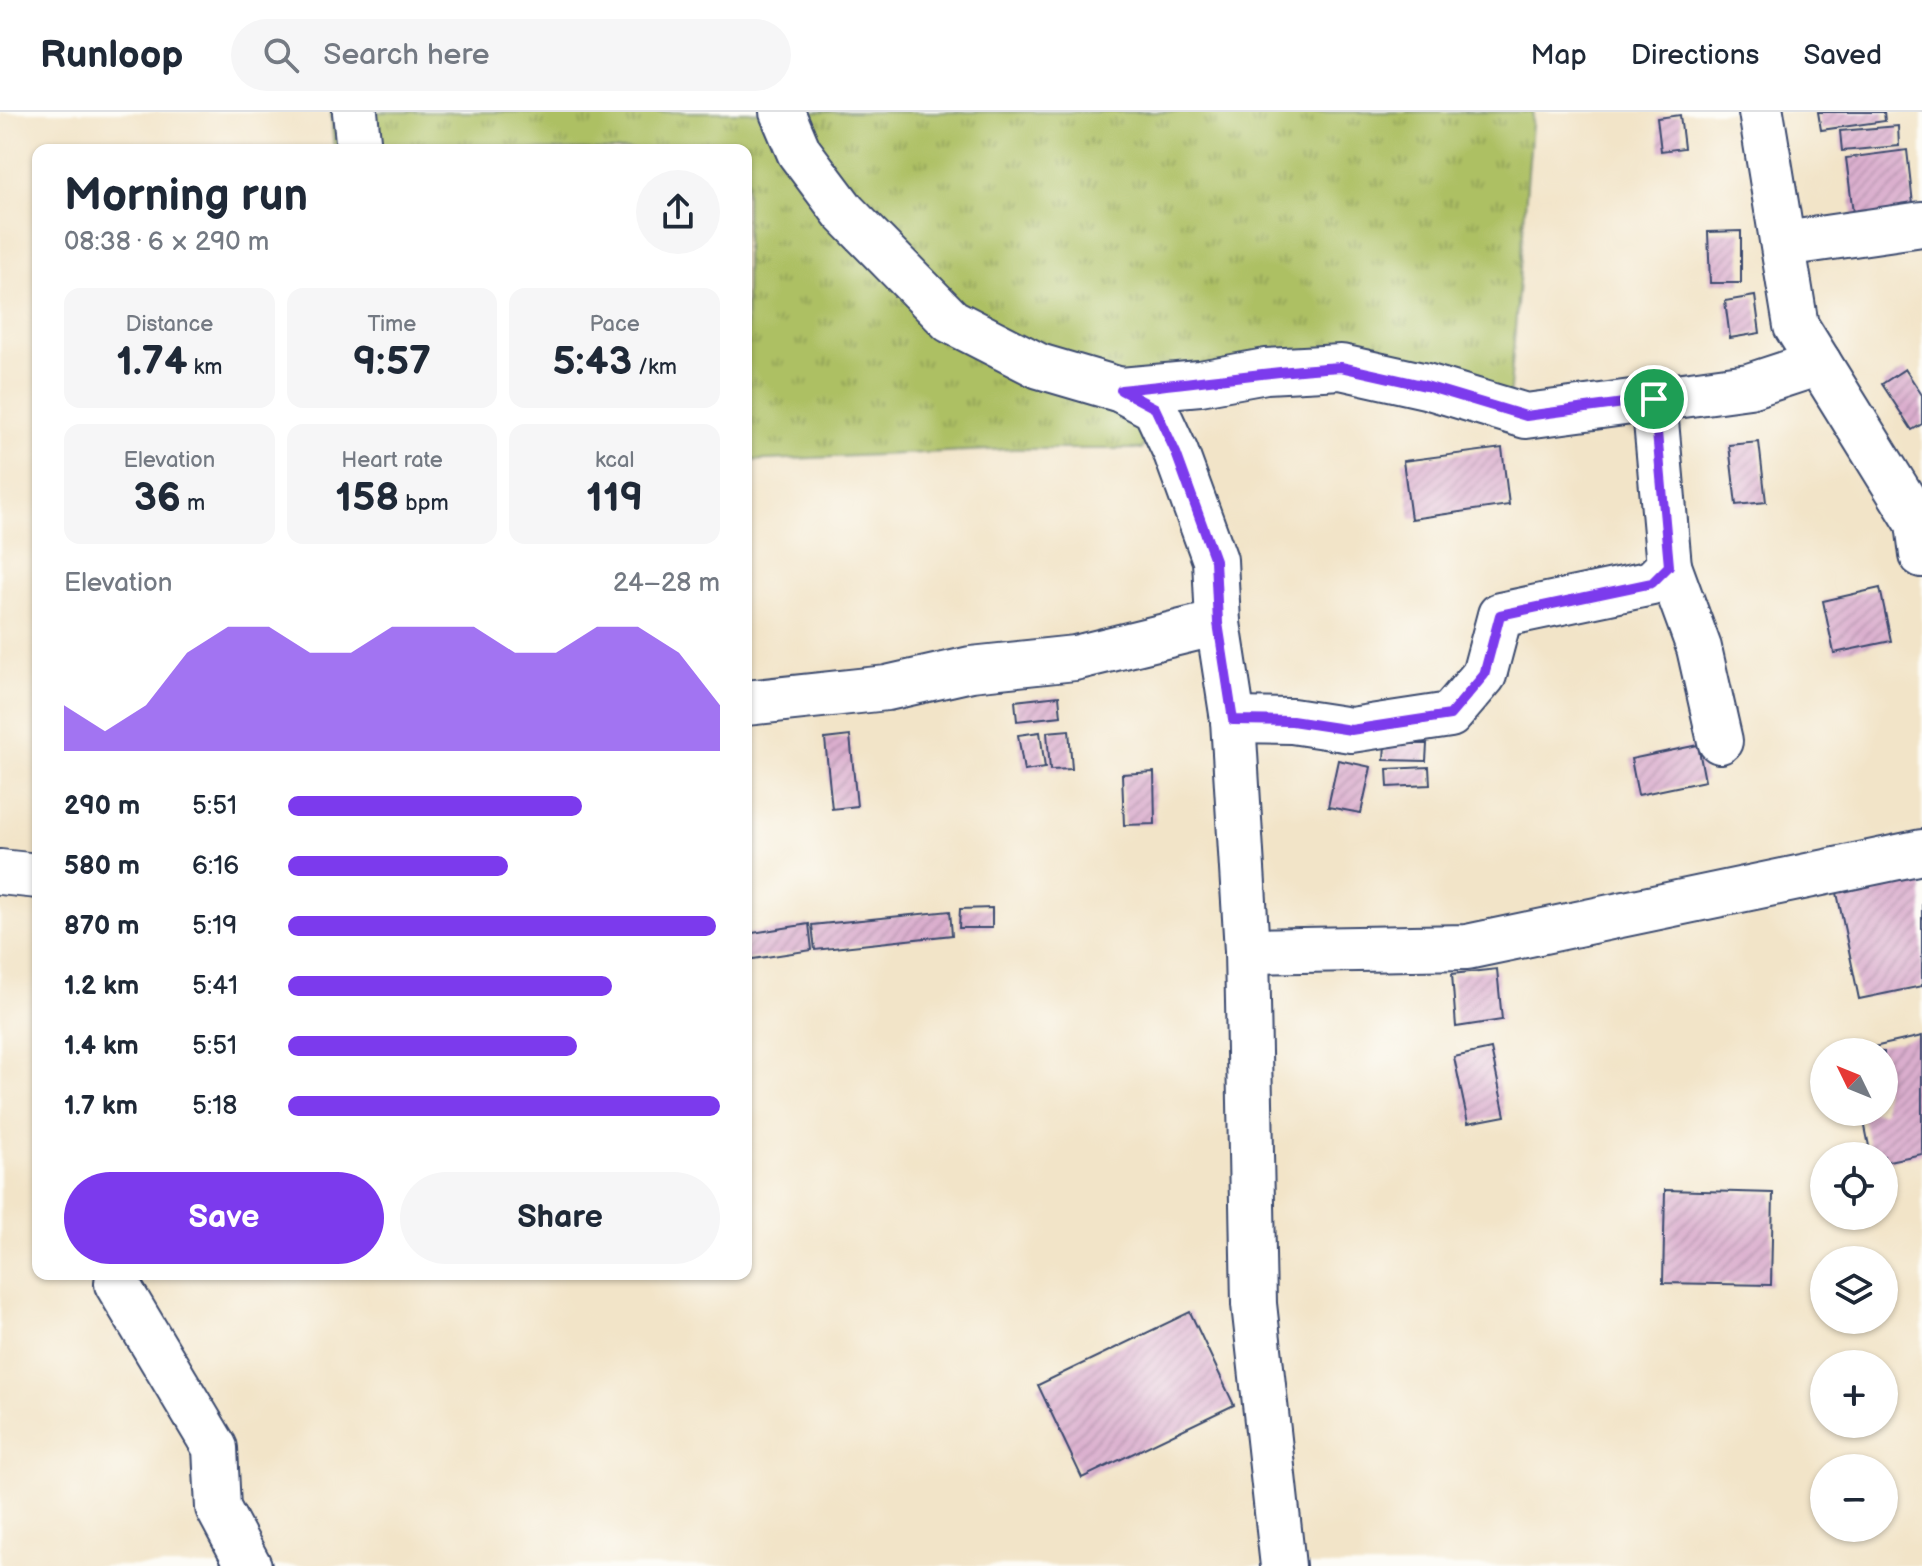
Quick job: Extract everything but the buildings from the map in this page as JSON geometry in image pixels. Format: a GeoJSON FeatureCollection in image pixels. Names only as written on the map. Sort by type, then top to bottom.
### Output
{"type":"FeatureCollection","features":[{"type":"Feature","properties":{"kind":"street"},"geometry":{"type":"LineString","coordinates":[[355,112],[358,144]]}},
{"type":"Feature","properties":{"kind":"street"},"geometry":{"type":"LineString","coordinates":[[782,112],[799,152],[844,212],[951,321],[1039,366],[1121,390],[1155,408],[1176,453],[1215,560],[1218,623],[1233,720],[1247,951],[1254,1304],[1283,1566]]}},
{"type":"Feature","properties":{"kind":"street"},"geometry":{"type":"LineString","coordinates":[[1761,112],[1796,326],[1918,523],[1922,555]]}},
{"type":"Feature","properties":{"kind":"street"},"geometry":{"type":"LineString","coordinates":[[1784,244],[1922,224]]}},
{"type":"Feature","properties":{"kind":"street"},"geometry":{"type":"LineString","coordinates":[[1121,390],[1200,383],[1266,371],[1341,367],[1426,386],[1526,416],[1749,386],[1819,363]]}},
{"type":"Feature","properties":{"kind":"street"},"geometry":{"type":"LineString","coordinates":[[1654,399],[1669,566],[1699,648],[1720,741]]}},
{"type":"Feature","properties":{"kind":"street"},"geometry":{"type":"LineString","coordinates":[[1233,720],[1292,721],[1351,730],[1450,715],[1484,675],[1500,615],[1652,583],[1669,566]]}},
{"type":"Feature","properties":{"kind":"street"},"geometry":{"type":"LineString","coordinates":[[752,702],[887,688],[971,669],[1075,658],[1218,623]]}},
{"type":"Feature","properties":{"kind":"street"},"geometry":{"type":"LineString","coordinates":[[1247,951],[1467,947],[1922,852]]}},
{"type":"Feature","properties":{"kind":"street"},"geometry":{"type":"LineString","coordinates":[[0,872],[32,875]]}},
{"type":"Feature","properties":{"kind":"street"},"geometry":{"type":"LineString","coordinates":[[117,1280],[215,1448],[218,1508],[249,1566]]}},
{"type":"Feature","properties":{"kind":"green space"},"geometry":{"type":"Polygon","coordinates":[[[331,112],[1533,112],[1509,401],[1179,363],[1142,449],[1013,449],[752,461],[752,144],[334,144],[331,112]]]}},
{"type":"Feature","properties":{"kind":"route"},"geometry":{"type":"LineString","coordinates":[[1341,367],[1426,386],[1526,416],[1654,399],[1669,566],[1652,583],[1500,615],[1484,675],[1450,715],[1351,730],[1292,721],[1233,720],[1218,623],[1215,560],[1176,453],[1155,408],[1121,390],[1200,383],[1266,371],[1341,367]]}}]}
